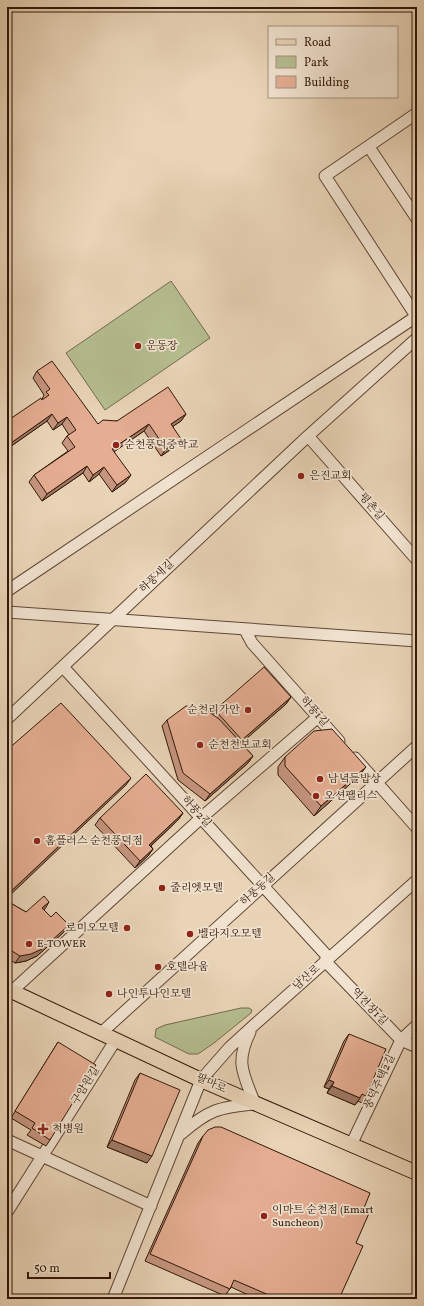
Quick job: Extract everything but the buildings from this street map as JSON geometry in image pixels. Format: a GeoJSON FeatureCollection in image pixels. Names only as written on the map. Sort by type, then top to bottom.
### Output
{"type":"FeatureCollection","features":[{"type":"Feature","properties":{"kind":"main road","name":"팔마로"},"geometry":{"type":"LineString","coordinates":[[9,990],[100,1034],[201,1080],[417,1173]]}},
{"type":"Feature","properties":{"kind":"street"},"geometry":{"type":"LineString","coordinates":[[7,591],[416,316],[325,176],[416,116]]}},
{"type":"Feature","properties":{"kind":"street"},"geometry":{"type":"LineString","coordinates":[[369,147],[417,219]]}},
{"type":"Feature","properties":{"kind":"street","name":"하풍새길"},"geometry":{"type":"LineString","coordinates":[[7,719],[308,436],[417,338]]}},
{"type":"Feature","properties":{"kind":"street","name":"평촌길"},"geometry":{"type":"LineString","coordinates":[[308,436],[417,560]]}},
{"type":"Feature","properties":{"kind":"street"},"geometry":{"type":"LineString","coordinates":[[7,612],[417,642]]}},
{"type":"Feature","properties":{"kind":"street","name":"하풍1길"},"geometry":{"type":"LineString","coordinates":[[245,630],[252,643],[417,828]]}},
{"type":"Feature","properties":{"kind":"street","name":"하풍2길"},"geometry":{"type":"LineString","coordinates":[[63,667],[264,885],[326,959]]}},
{"type":"Feature","properties":{"kind":"street"},"geometry":{"type":"LineString","coordinates":[[9,990],[201,818],[318,717]]}},
{"type":"Feature","properties":{"kind":"street","name":"하풍동길"},"geometry":{"type":"LineString","coordinates":[[100,1034],[417,746]]}},
{"type":"Feature","properties":{"kind":"street","name":"남산로"},"geometry":{"type":"LineString","coordinates":[[201,1080],[230,1047],[326,959],[417,880]]}},
{"type":"Feature","properties":{"kind":"street","name":"역전장1길"},"geometry":{"type":"LineString","coordinates":[[326,959],[401,1040],[417,1047]]}},
{"type":"Feature","properties":{"kind":"street","name":"풍덕주택2길"},"geometry":{"type":"LineString","coordinates":[[351,1145],[401,1040],[417,1025]]}},
{"type":"Feature","properties":{"kind":"street"},"geometry":{"type":"LineString","coordinates":[[180,1134],[197,1120],[215,1110],[227,1106],[255,1104],[241,1065],[241,1053],[253,1026]]}},
{"type":"Feature","properties":{"kind":"street","name":"구암원길"},"geometry":{"type":"LineString","coordinates":[[7,1212],[115,1041]]}},
{"type":"Feature","properties":{"kind":"street"},"geometry":{"type":"LineString","coordinates":[[113,1299],[201,1080]]}},
{"type":"Feature","properties":{"kind":"street"},"geometry":{"type":"LineString","coordinates":[[7,1140],[151,1206]]}},
{"type":"Feature","properties":{"kind":"green space","name":"운동장"},"geometry":{"type":"Polygon","coordinates":[[[171,281],[210,338],[105,410],[66,353],[171,281]]]}},
{"type":"Feature","properties":{"kind":"green space"},"geometry":{"type":"Polygon","coordinates":[[[241,1008],[249,1008],[252,1010],[251,1013],[198,1054],[189,1054],[155,1037],[156,1029],[165,1025],[241,1008]]]}},
{"type":"Feature","properties":{"kind":"place","name":"운동장"},"geometry":{"type":"Point","coordinates":[138,346]}},
{"type":"Feature","properties":{"kind":"place","name":"순천풍덕중학교"},"geometry":{"type":"Point","coordinates":[116,445]}},
{"type":"Feature","properties":{"kind":"place","name":"은진교회"},"geometry":{"type":"Point","coordinates":[301,476]}},
{"type":"Feature","properties":{"kind":"place","name":"순천리가안"},"geometry":{"type":"Point","coordinates":[248,710]}},
{"type":"Feature","properties":{"kind":"place","name":"순천천보교회"},"geometry":{"type":"Point","coordinates":[200,745]}},
{"type":"Feature","properties":{"kind":"place","name":"남녘들밥상"},"geometry":{"type":"Point","coordinates":[320,779]}},
{"type":"Feature","properties":{"kind":"place","name":"오션팰리스"},"geometry":{"type":"Point","coordinates":[316,796]}},
{"type":"Feature","properties":{"kind":"place","name":"홈플러스 순천풍덕점"},"geometry":{"type":"Point","coordinates":[37,841]}},
{"type":"Feature","properties":{"kind":"place","name":"줄리엣모텔"},"geometry":{"type":"Point","coordinates":[162,888]}},
{"type":"Feature","properties":{"kind":"place","name":"로미오모텔"},"geometry":{"type":"Point","coordinates":[127,928]}},
{"type":"Feature","properties":{"kind":"place","name":"벨라지오모텔"},"geometry":{"type":"Point","coordinates":[190,934]}},
{"type":"Feature","properties":{"kind":"place","name":"E-TOWER"},"geometry":{"type":"Point","coordinates":[29,944]}},
{"type":"Feature","properties":{"kind":"place","name":"호텔라움"},"geometry":{"type":"Point","coordinates":[158,967]}},
{"type":"Feature","properties":{"kind":"place","name":"나인투나인모텔"},"geometry":{"type":"Point","coordinates":[109,994]}},
{"type":"Feature","properties":{"kind":"place","name":"척병원"},"geometry":{"type":"Point","coordinates":[43,1129]}},
{"type":"Feature","properties":{"kind":"place","name":"이마트 순천점 (Emart Suncheon)"},"geometry":{"type":"Point","coordinates":[264,1216]}}]}
